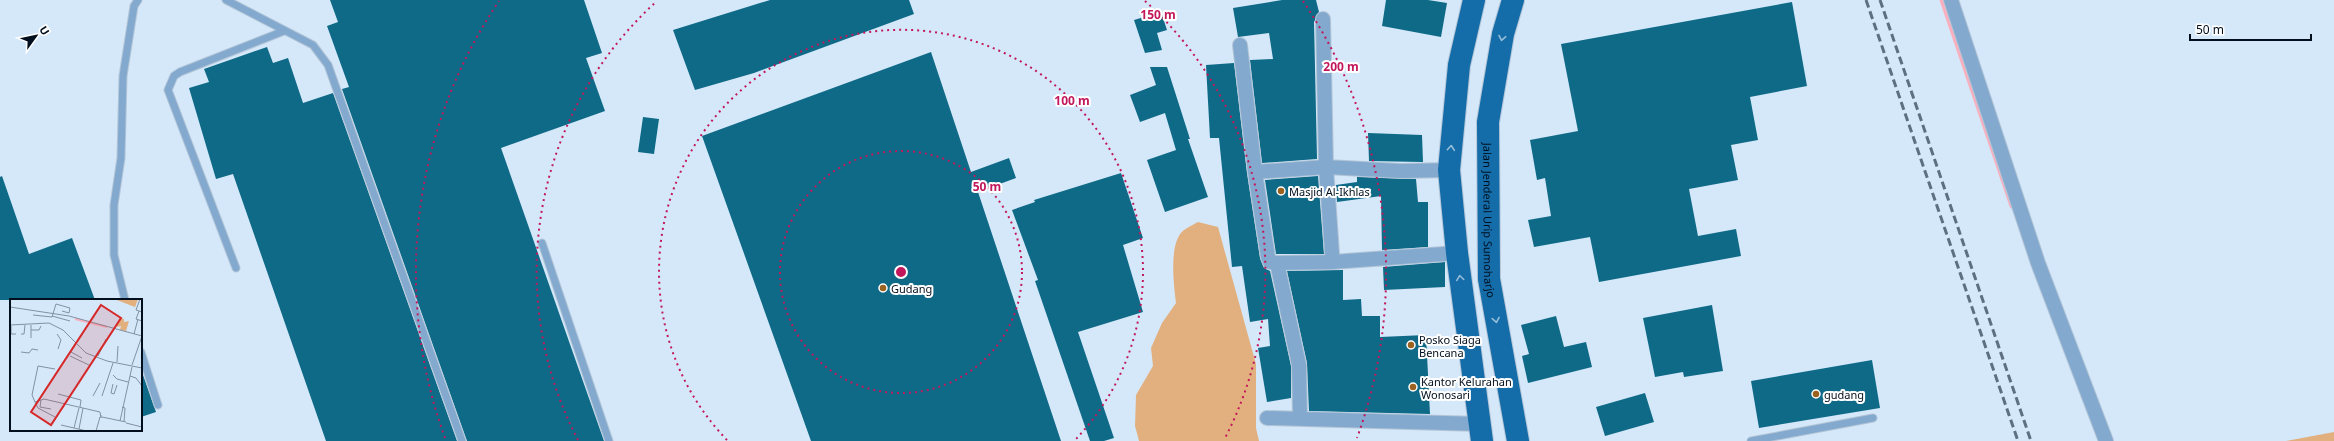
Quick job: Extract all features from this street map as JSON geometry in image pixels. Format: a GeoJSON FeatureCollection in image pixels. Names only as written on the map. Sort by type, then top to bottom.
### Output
{"type":"FeatureCollection","features":[{"type":"Feature","properties":{"kind":"highway"},"geometry":{"type":"LineString","coordinates":[[1474,0],[1459,65],[1449,170],[1456,253],[1481,432]]}},
{"type":"Feature","properties":{"kind":"highway","name":"Jalan Jenderal Urip Sumoharjo"},"geometry":{"type":"LineString","coordinates":[[1513,0],[1502,34],[1488,122],[1489,280],[1518,441]]}},
{"type":"Feature","properties":{"kind":"street"},"geometry":{"type":"LineString","coordinates":[[1951,0],[2038,263],[2106,441]]}},
{"type":"Feature","properties":{"kind":"street"},"geometry":{"type":"LineString","coordinates":[[1323,20],[1326,167],[1332,253]]}},
{"type":"Feature","properties":{"kind":"street"},"geometry":{"type":"LineString","coordinates":[[1240,45],[1255,172],[1270,262],[1332,262],[1456,253]]}},
{"type":"Feature","properties":{"kind":"street"},"geometry":{"type":"LineString","coordinates":[[1255,172],[1326,167],[1401,171],[1449,170]]}},
{"type":"Feature","properties":{"kind":"street"},"geometry":{"type":"LineString","coordinates":[[1277,263],[1299,365],[1300,418]]}},
{"type":"Feature","properties":{"kind":"street"},"geometry":{"type":"LineString","coordinates":[[1267,418],[1300,418],[1481,432]]}},
{"type":"Feature","properties":{"kind":"lane"},"geometry":{"type":"LineString","coordinates":[[125,299],[114,254],[114,205],[120,158],[123,76],[126,46],[134,6],[138,0]]}},
{"type":"Feature","properties":{"kind":"lane"},"geometry":{"type":"LineString","coordinates":[[226,0],[312,45],[328,65],[462,441]]}},
{"type":"Feature","properties":{"kind":"lane"},"geometry":{"type":"LineString","coordinates":[[236,268],[168,90],[174,76],[180,72],[284,31]]}},
{"type":"Feature","properties":{"kind":"lane"},"geometry":{"type":"LineString","coordinates":[[542,244],[609,441]]}},
{"type":"Feature","properties":{"kind":"lane"},"geometry":{"type":"LineString","coordinates":[[142,355],[158,405]]}},
{"type":"Feature","properties":{"kind":"lane"},"geometry":{"type":"LineString","coordinates":[[1750,441],[1873,418]]}},
{"type":"Feature","properties":{"kind":"shaded area"},"geometry":{"type":"Polygon","coordinates":[[[1198,222],[1218,227],[1256,364],[1256,428],[1259,441],[1139,441],[1135,426],[1136,395],[1153,366],[1151,348],[1162,323],[1176,303],[1173,265],[1176,244],[1179,236],[1184,230],[1198,222]]]}},
{"type":"Feature","properties":{"kind":"shaded area"},"geometry":{"type":"Polygon","coordinates":[[[2334,432],[2334,441],[2286,441],[2334,432]]]}},
{"type":"Feature","properties":{"kind":"building"},"geometry":{"type":"Polygon","coordinates":[[[330,0],[584,0],[602,53],[586,58],[605,111],[501,148],[604,441],[467,441],[342,89],[349,87],[327,26],[338,22],[330,0]]]}},
{"type":"Feature","properties":{"kind":"building"},"geometry":{"type":"Polygon","coordinates":[[[770,0],[909,0],[914,14],[754,73],[695,90],[673,30],[770,0]]]}},
{"type":"Feature","properties":{"kind":"building"},"geometry":{"type":"Polygon","coordinates":[[[1282,0],[1316,0],[1319,12],[1314,22],[1317,159],[1262,163],[1250,60],[1273,59],[1269,33],[1238,37],[1233,8],[1282,0]]]}},
{"type":"Feature","properties":{"kind":"building"},"geometry":{"type":"Polygon","coordinates":[[[1386,0],[1428,0],[1447,3],[1441,37],[1382,26],[1386,0]]]}},
{"type":"Feature","properties":{"kind":"building"},"geometry":{"type":"Polygon","coordinates":[[[1792,2],[1807,86],[1750,97],[1758,140],[1731,145],[1738,180],[1689,189],[1698,236],[1736,229],[1741,256],[1599,282],[1590,237],[1534,247],[1528,220],[1551,216],[1545,178],[1537,180],[1530,140],[1578,131],[1561,44],[1792,2]]]}},
{"type":"Feature","properties":{"kind":"building"},"geometry":{"type":"Polygon","coordinates":[[[1161,12],[1167,30],[1157,33],[1162,50],[1145,53],[1134,20],[1161,12]]]}},
{"type":"Feature","properties":{"kind":"building"},"geometry":{"type":"Polygon","coordinates":[[[267,47],[273,63],[288,58],[303,103],[333,93],[457,441],[326,441],[233,174],[216,179],[189,88],[209,82],[204,69],[267,47]]]}},
{"type":"Feature","properties":{"kind":"building","name":"Gudang"},"geometry":{"type":"Polygon","coordinates":[[[931,52],[971,172],[1009,158],[1016,178],[978,192],[1061,441],[811,441],[702,136],[931,52]]]}},
{"type":"Feature","properties":{"kind":"building"},"geometry":{"type":"Polygon","coordinates":[[[1234,63],[1247,173],[1260,258],[1264,268],[1270,271],[1291,366],[1291,398],[1267,402],[1258,348],[1270,346],[1268,319],[1250,322],[1242,266],[1232,267],[1219,138],[1210,138],[1206,65],[1234,63]]]}},
{"type":"Feature","properties":{"kind":"building"},"geometry":{"type":"Polygon","coordinates":[[[1150,67],[1167,67],[1190,139],[1188,139],[1208,197],[1165,212],[1147,160],[1176,150],[1165,113],[1140,122],[1130,95],[1156,85],[1150,67]]]}},
{"type":"Feature","properties":{"kind":"building"},"geometry":{"type":"Polygon","coordinates":[[[643,117],[659,119],[654,154],[638,152],[643,117]]]}},
{"type":"Feature","properties":{"kind":"building"},"geometry":{"type":"Polygon","coordinates":[[[1368,133],[1422,135],[1423,162],[1369,161],[1368,133]]]}},
{"type":"Feature","properties":{"kind":"building"},"geometry":{"type":"Polygon","coordinates":[[[1121,173],[1143,238],[1123,245],[1143,312],[1078,332],[1114,438],[1104,441],[1090,441],[1035,281],[1038,280],[1012,210],[1035,202],[1034,200],[1121,173]]]}},
{"type":"Feature","properties":{"kind":"building"},"geometry":{"type":"Polygon","coordinates":[[[2,176],[29,254],[72,238],[95,299],[0,300],[0,177],[2,176]]]}},
{"type":"Feature","properties":{"kind":"building"},"geometry":{"type":"Polygon","coordinates":[[[1318,176],[1324,254],[1276,254],[1265,180],[1318,176]]]}},
{"type":"Feature","properties":{"kind":"building"},"geometry":{"type":"Polygon","coordinates":[[[1357,177],[1416,179],[1418,202],[1428,202],[1428,247],[1382,250],[1381,196],[1337,202],[1336,185],[1357,182],[1357,177]]]}},
{"type":"Feature","properties":{"kind":"building"},"geometry":{"type":"Polygon","coordinates":[[[1445,262],[1445,287],[1384,290],[1383,267],[1445,262]]]}},
{"type":"Feature","properties":{"kind":"building"},"geometry":{"type":"Polygon","coordinates":[[[1343,270],[1343,300],[1361,299],[1362,316],[1380,316],[1380,337],[1426,335],[1430,414],[1309,411],[1307,363],[1287,271],[1343,270]]]}},
{"type":"Feature","properties":{"kind":"building"},"geometry":{"type":"Polygon","coordinates":[[[1712,305],[1723,371],[1684,377],[1683,372],[1655,377],[1643,318],[1712,305]]]}},
{"type":"Feature","properties":{"kind":"building"},"geometry":{"type":"Polygon","coordinates":[[[1556,316],[1564,347],[1586,342],[1592,367],[1528,383],[1522,356],[1529,354],[1521,325],[1556,316]]]}},
{"type":"Feature","properties":{"kind":"building","name":"gudang"},"geometry":{"type":"Polygon","coordinates":[[[1872,360],[1880,408],[1759,428],[1751,381],[1872,360]]]}},
{"type":"Feature","properties":{"kind":"building"},"geometry":{"type":"Polygon","coordinates":[[[142,375],[143,375],[156,412],[142,417],[142,375]]]}},
{"type":"Feature","properties":{"kind":"building"},"geometry":{"type":"Polygon","coordinates":[[[1645,393],[1654,422],[1605,436],[1596,407],[1645,393]]]}},
{"type":"Feature","properties":{"kind":"waterway"},"geometry":{"type":"LineString","coordinates":[[1942,0],[2012,206]]}},
{"type":"Feature","properties":{"kind":"railway"},"geometry":{"type":"LineString","coordinates":[[1866,0],[2018,441]]}},
{"type":"Feature","properties":{"kind":"railway"},"geometry":{"type":"LineString","coordinates":[[1880,0],[2031,441]]}},
{"type":"Feature","properties":{"kind":"place","name":"Masjid Al-Ikhlas"},"geometry":{"type":"Point","coordinates":[1281,191]}},
{"type":"Feature","properties":{"kind":"place","name":"Gudang"},"geometry":{"type":"Point","coordinates":[883,288]}},
{"type":"Feature","properties":{"kind":"place","name":"Posko Siaga Bencana"},"geometry":{"type":"Point","coordinates":[1411,345]}},
{"type":"Feature","properties":{"kind":"place","name":"Kantor Kelurahan Wonosari"},"geometry":{"type":"Point","coordinates":[1413,387]}},
{"type":"Feature","properties":{"kind":"place","name":"gudang"},"geometry":{"type":"Point","coordinates":[1816,394]}}]}
